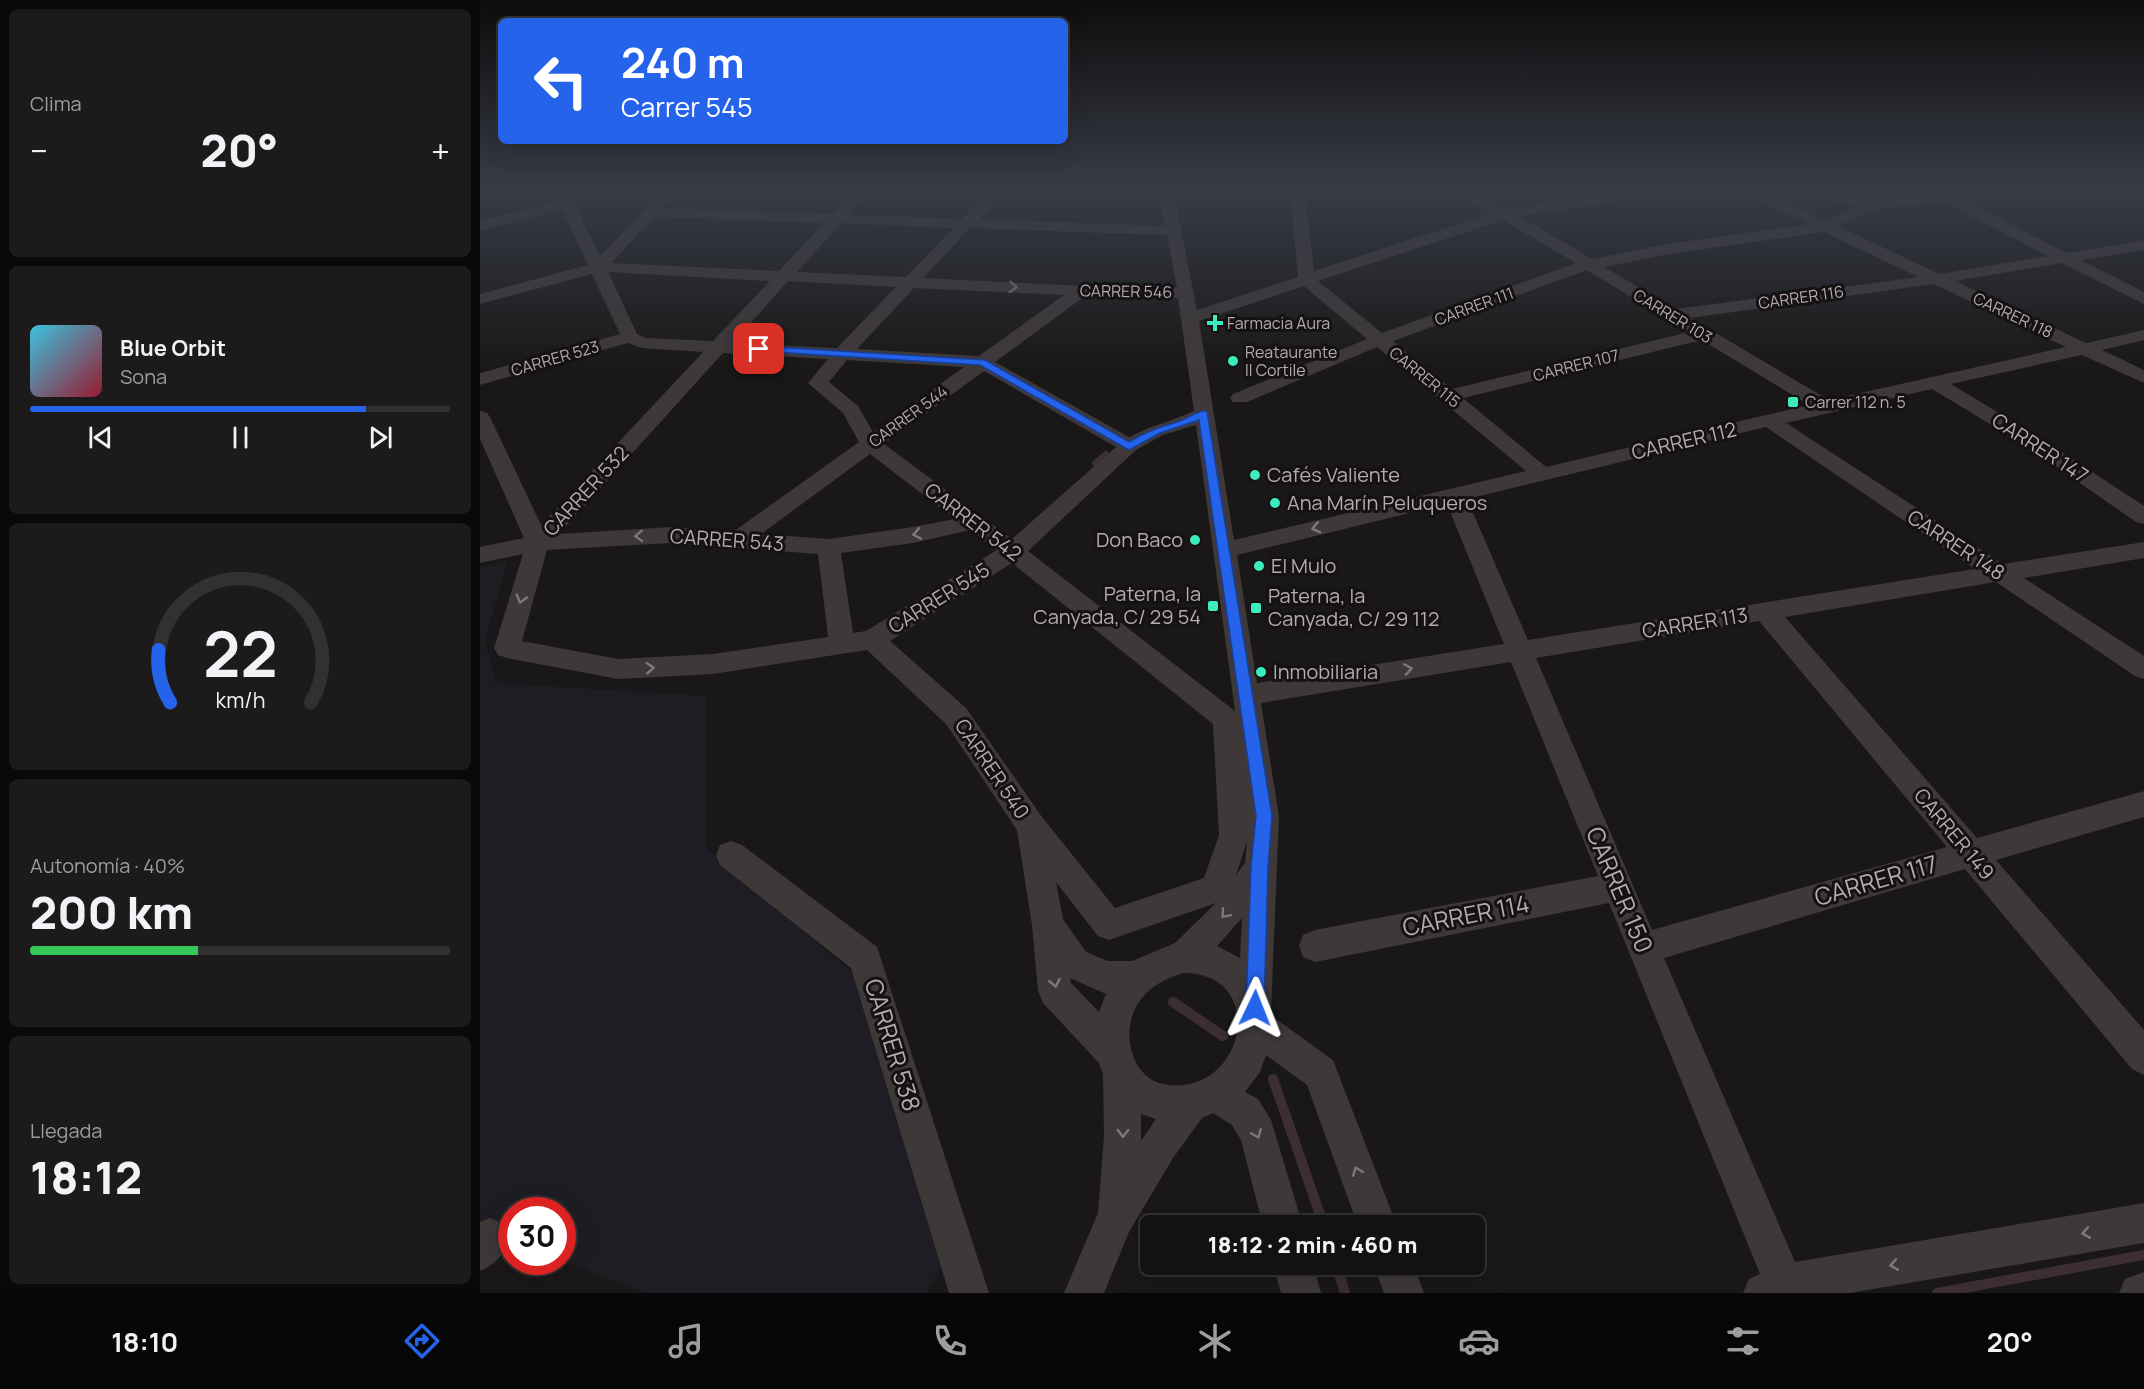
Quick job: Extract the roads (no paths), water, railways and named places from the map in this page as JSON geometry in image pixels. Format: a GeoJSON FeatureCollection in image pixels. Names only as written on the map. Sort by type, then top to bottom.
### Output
{"type":"FeatureCollection","features":[{"type":"Feature","properties":{"kind":"street"},"geometry":{"type":"LineString","coordinates":[[589,249],[630,338],[642,343],[982,362],[1129,446]]}},
{"type":"Feature","properties":{"kind":"street"},"geometry":{"type":"LineString","coordinates":[[480,299],[598,267],[615,249]]}},
{"type":"Feature","properties":{"kind":"street","name":"CARRER 532"},"geometry":{"type":"LineString","coordinates":[[809,249],[538,543],[507,648],[618,669],[713,664],[842,645]]}},
{"type":"Feature","properties":{"kind":"street"},"geometry":{"type":"LineString","coordinates":[[842,354],[942,249]]}},
{"type":"Feature","properties":{"kind":"street"},"geometry":{"type":"LineString","coordinates":[[1084,1293],[1115,1219],[1160,1144],[1203,1100],[1237,1077],[1251,1053],[1256,1018],[1260,867],[1264,816],[1178,249]]}},
{"type":"Feature","properties":{"kind":"street"},"geometry":{"type":"LineString","coordinates":[[1304,249],[1307,280]]}},
{"type":"Feature","properties":{"kind":"street"},"geometry":{"type":"LineString","coordinates":[[1189,318],[1399,249]]}},
{"type":"Feature","properties":{"kind":"street","name":"CARRER 103"},"geometry":{"type":"LineString","coordinates":[[1562,249],[1826,407]]}},
{"type":"Feature","properties":{"kind":"street","name":"CARRER 111"},"geometry":{"type":"LineString","coordinates":[[1240,398],[1379,340],[1587,265],[1666,249]]}},
{"type":"Feature","properties":{"kind":"street","name":"CARRER 118"},"geometry":{"type":"LineString","coordinates":[[1873,249],[2144,377]]}},
{"type":"Feature","properties":{"kind":"street"},"geometry":{"type":"LineString","coordinates":[[2046,249],[2144,299]]}},
{"type":"Feature","properties":{"kind":"street","name":"CARRER 116"},"geometry":{"type":"LineString","coordinates":[[1671,315],[1937,279],[2119,249]]}},
{"type":"Feature","properties":{"kind":"street","name":"CARRER 546"},"geometry":{"type":"LineString","coordinates":[[598,267],[1081,291],[1186,293]]}},
{"type":"Feature","properties":{"kind":"street","name":"CARRER 115"},"geometry":{"type":"LineString","coordinates":[[1307,280],[1542,474]]}},
{"type":"Feature","properties":{"kind":"street","name":"CARRER 544"},"geometry":{"type":"LineString","coordinates":[[736,541],[1081,291]]}},
{"type":"Feature","properties":{"kind":"street","name":"CARRER 107"},"geometry":{"type":"LineString","coordinates":[[1449,396],[1704,334]]}},
{"type":"Feature","properties":{"kind":"street","name":"CARRER 112"},"geometry":{"type":"LineString","coordinates":[[1224,550],[1768,420],[2144,335]]}},
{"type":"Feature","properties":{"kind":"street","name":"CARRER 523"},"geometry":{"type":"LineString","coordinates":[[480,379],[630,338]]}},
{"type":"Feature","properties":{"kind":"street","name":"CARRER 542"},"geometry":{"type":"LineString","coordinates":[[842,354],[818,383],[851,410],[870,444],[1013,551],[1226,719],[1234,835],[1216,888],[1109,925]]}},
{"type":"Feature","properties":{"kind":"street","name":"CARRER 147"},"geometry":{"type":"LineString","coordinates":[[1934,382],[2036,443],[2144,517]]}},
{"type":"Feature","properties":{"kind":"street","name":"CARRER 545"},"geometry":{"type":"LineString","coordinates":[[842,645],[872,640],[1013,551],[1129,446],[1156,431],[1184,423],[1203,414]]}},
{"type":"Feature","properties":{"kind":"street"},"geometry":{"type":"LineString","coordinates":[[480,417],[538,543]]}},
{"type":"Feature","properties":{"kind":"street","name":"CARRER 148"},"geometry":{"type":"LineString","coordinates":[[1768,420],[2144,669]]}},
{"type":"Feature","properties":{"kind":"street","name":"CARRER 150"},"geometry":{"type":"LineString","coordinates":[[1455,496],[1643,948],[1773,1289]]}},
{"type":"Feature","properties":{"kind":"street","name":"CARRER 543"},"geometry":{"type":"LineString","coordinates":[[480,555],[538,543],[671,536],[829,547],[913,535],[974,522]]}},
{"type":"Feature","properties":{"kind":"street"},"geometry":{"type":"LineString","coordinates":[[829,547],[842,645]]}},
{"type":"Feature","properties":{"kind":"street","name":"CARRER 113"},"geometry":{"type":"LineString","coordinates":[[1246,695],[2144,550]]}},
{"type":"Feature","properties":{"kind":"street","name":"CARRER 149"},"geometry":{"type":"LineString","coordinates":[[1765,611],[2144,1057]]}},
{"type":"Feature","properties":{"kind":"street","name":"CARRER 540"},"geometry":{"type":"LineString","coordinates":[[872,640],[956,716],[1031,826],[1109,925]]}},
{"type":"Feature","properties":{"kind":"street","name":"CARRER 117"},"geometry":{"type":"LineString","coordinates":[[1643,948],[2144,804]]}},
{"type":"Feature","properties":{"kind":"street","name":"CARRER 540"},"geometry":{"type":"LineString","coordinates":[[1031,826],[1048,926],[1055,991],[1117,1063]]}},
{"type":"Feature","properties":{"kind":"street","name":"CARRER 538"},"geometry":{"type":"LineString","coordinates":[[730,855],[865,958],[969,1293]]}},
{"type":"Feature","properties":{"kind":"street"},"geometry":{"type":"LineString","coordinates":[[1184,957],[1228,912],[1260,867]]}},
{"type":"Feature","properties":{"kind":"street","name":"CARRER 114"},"geometry":{"type":"LineString","coordinates":[[1315,946],[1617,887]]}},
{"type":"Feature","properties":{"kind":"street","name":"CARRER 540"},"geometry":{"type":"LineString","coordinates":[[1048,926],[1074,963],[1107,978],[1137,978]]}},
{"type":"Feature","properties":{"kind":"street"},"geometry":{"type":"LineString","coordinates":[[1115,1219],[1123,1135],[1113,1023],[1121,999],[1137,978],[1158,964],[1184,957],[1208,959],[1229,969],[1245,986],[1256,1018],[1320,1073],[1374,1215]]}},
{"type":"Feature","properties":{"kind":"street"},"geometry":{"type":"LineString","coordinates":[[1117,1063],[1138,1093],[1162,1104],[1203,1100],[1245,1112],[1258,1132],[1280,1215]]}},
{"type":"Feature","properties":{"kind":"street"},"geometry":{"type":"LineString","coordinates":[[1773,1289],[2144,1223]]}},
{"type":"Feature","properties":{"kind":"street"},"geometry":{"type":"LineString","coordinates":[[1296,1275],[1301,1293]]}},
{"type":"Feature","properties":{"kind":"street"},"geometry":{"type":"LineString","coordinates":[[1397,1275],[1404,1293]]}},
{"type":"Feature","properties":{"kind":"street"},"geometry":{"type":"LineString","coordinates":[[2139,1293],[2144,1292]]}},
{"type":"Feature","properties":{"kind":"waterway"},"geometry":{"type":"LineString","coordinates":[[1095,463],[1106,454]]}},
{"type":"Feature","properties":{"kind":"waterway"},"geometry":{"type":"LineString","coordinates":[[1173,1002],[1223,1036]]}},
{"type":"Feature","properties":{"kind":"waterway"},"geometry":{"type":"LineString","coordinates":[[1273,1079],[1320,1215]]}},
{"type":"Feature","properties":{"kind":"waterway"},"geometry":{"type":"LineString","coordinates":[[1937,1293],[2144,1255]]}},
{"type":"Feature","properties":{"kind":"waterway"},"geometry":{"type":"LineString","coordinates":[[1339,1275],[1345,1293]]}},
{"type":"Feature","properties":{"kind":"place","name":"Farmacia Aura"},"geometry":{"type":"Point","coordinates":[1215,323]}},
{"type":"Feature","properties":{"kind":"place","name":"Reataurante II Cortile"},"geometry":{"type":"Point","coordinates":[1233,361]}},
{"type":"Feature","properties":{"kind":"place","name":"Carrer 112 n. 5"},"geometry":{"type":"Point","coordinates":[1793,402]}},
{"type":"Feature","properties":{"kind":"place","name":"Cafés Valiente"},"geometry":{"type":"Point","coordinates":[1255,475]}},
{"type":"Feature","properties":{"kind":"place","name":"Ana Marín Peluqueros"},"geometry":{"type":"Point","coordinates":[1275,503]}},
{"type":"Feature","properties":{"kind":"place","name":"Don Baco"},"geometry":{"type":"Point","coordinates":[1195,540]}},
{"type":"Feature","properties":{"kind":"place","name":"El Mulo"},"geometry":{"type":"Point","coordinates":[1259,566]}},
{"type":"Feature","properties":{"kind":"place","name":"Paterna, la Canyada, C/ 29 54"},"geometry":{"type":"Point","coordinates":[1213,606]}},
{"type":"Feature","properties":{"kind":"place","name":"Paterna, la Canyada, C/ 29 112"},"geometry":{"type":"Point","coordinates":[1256,608]}},
{"type":"Feature","properties":{"kind":"place","name":"Inmobiliaria"},"geometry":{"type":"Point","coordinates":[1261,672]}}]}
